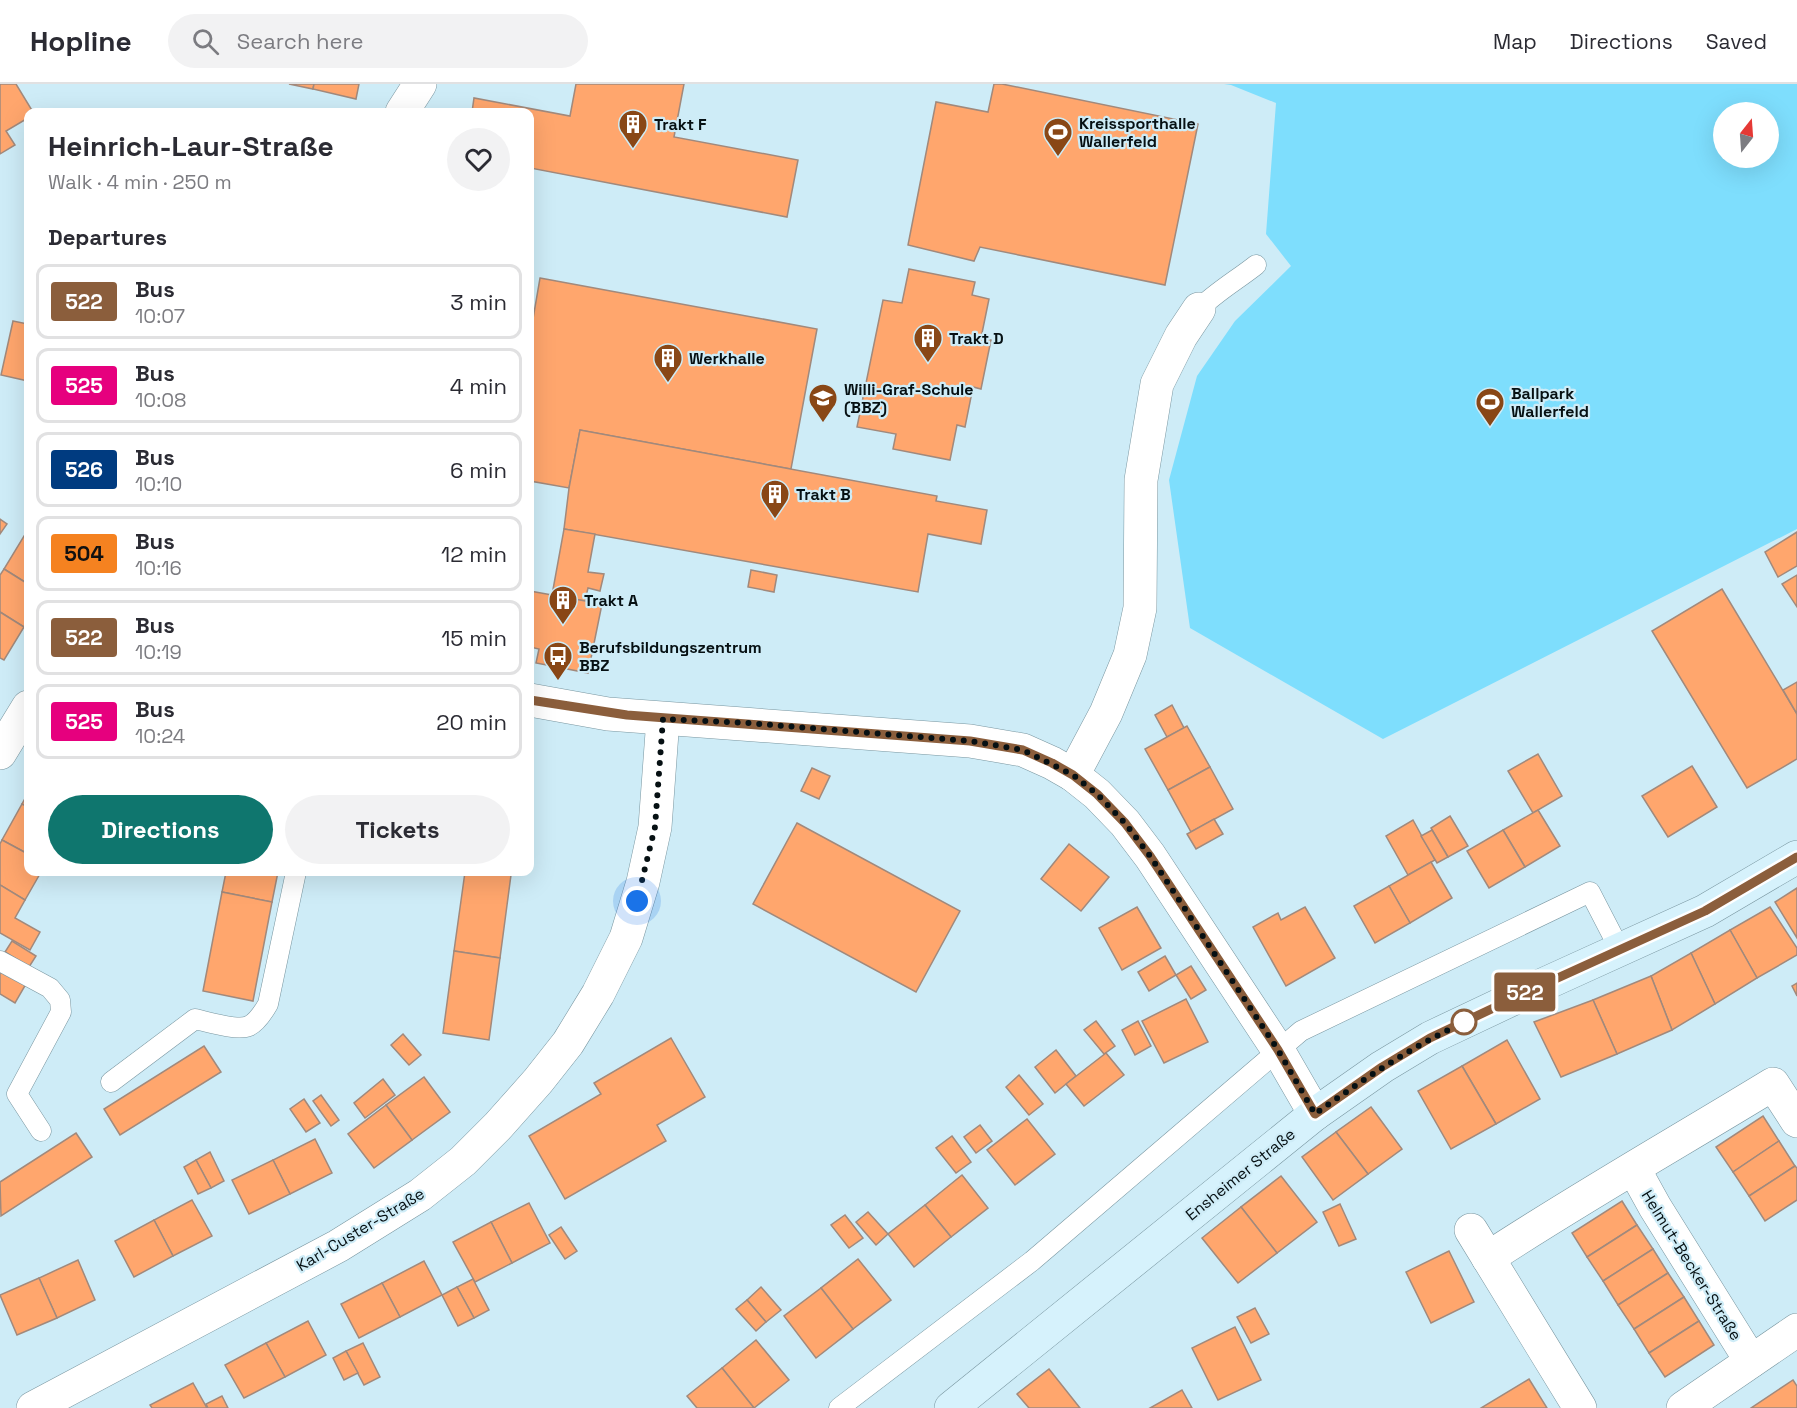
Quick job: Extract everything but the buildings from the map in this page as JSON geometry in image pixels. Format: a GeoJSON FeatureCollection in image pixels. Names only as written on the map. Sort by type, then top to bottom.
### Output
{"type":"FeatureCollection","features":[{"type":"Feature","properties":{"kind":"main road","name":"Ensheimer Straße"},"geometry":{"type":"LineString","coordinates":[[951,1408],[1315,1114],[1382,1067],[1430,1038],[1705,911],[1797,857]]}},
{"type":"Feature","properties":{"kind":"street"},"geometry":{"type":"LineString","coordinates":[[405,108],[420,84]]}},
{"type":"Feature","properties":{"kind":"street"},"geometry":{"type":"LineString","coordinates":[[1073,775],[1106,713],[1131,655],[1140,608],[1141,480],[1157,384],[1181,336],[1199,309]]}},
{"type":"Feature","properties":{"kind":"street"},"geometry":{"type":"LineString","coordinates":[[534,701],[608,714],[970,741],[1023,750],[1073,775],[1097,794],[1125,823],[1150,856],[1278,1050],[1315,1114]]}},
{"type":"Feature","properties":{"kind":"street"},"geometry":{"type":"LineString","coordinates":[[0,753],[24,714]]}},
{"type":"Feature","properties":{"kind":"street","name":"Karl-Custer-Straße"},"geometry":{"type":"LineString","coordinates":[[33,1408],[327,1252],[378,1222],[420,1195],[463,1161],[498,1126],[568,1043],[598,994],[626,938],[643,882],[655,827],[663,719]]}},
{"type":"Feature","properties":{"kind":"street"},"geometry":{"type":"LineString","coordinates":[[1488,1258],[1558,1212],[1634,1169],[1773,1084],[1797,1121]]}},
{"type":"Feature","properties":{"kind":"street","name":"Helmut-Becker-Straße"},"geometry":{"type":"LineString","coordinates":[[1634,1169],[1654,1207],[1751,1361]]}},
{"type":"Feature","properties":{"kind":"street"},"geometry":{"type":"LineString","coordinates":[[1471,1230],[1580,1408]]}},
{"type":"Feature","properties":{"kind":"street"},"geometry":{"type":"LineString","coordinates":[[1683,1408],[1797,1330]]}},
{"type":"Feature","properties":{"kind":"lane"},"geometry":{"type":"LineString","coordinates":[[1199,309],[1211,297],[1234,283],[1256,265]]}},
{"type":"Feature","properties":{"kind":"lane"},"geometry":{"type":"LineString","coordinates":[[111,1082],[195,1019],[236,1027],[249,1026],[262,1014],[268,1004],[295,876]]}},
{"type":"Feature","properties":{"kind":"lane"},"geometry":{"type":"LineString","coordinates":[[839,1408],[1032,1261],[1301,1031],[1590,891],[1620,950]]}},
{"type":"Feature","properties":{"kind":"lane"},"geometry":{"type":"LineString","coordinates":[[0,961],[50,988],[60,1000],[61,1012],[17,1094],[41,1131]]}},
{"type":"Feature","properties":{"kind":"shaded area","name":"Ballpark Wallerfeld"},"geometry":{"type":"Polygon","coordinates":[[[1224,84],[1797,84],[1797,529],[1383,739],[1190,628],[1169,480],[1197,376],[1235,321],[1291,266],[1266,234],[1276,103],[1224,84]]]}},
{"type":"Feature","properties":{"kind":"bus line","name":"522"},"geometry":{"type":"LineString","coordinates":[[534,701],[608,714],[970,741],[1023,750],[1052,763],[1073,775],[1097,794],[1125,823],[1150,856],[1278,1050],[1315,1114],[1382,1067],[1430,1038],[1705,911],[1797,857]]}},
{"type":"Feature","properties":{"kind":"place","name":"Trakt F"},"geometry":{"type":"Point","coordinates":[633,150]}},
{"type":"Feature","properties":{"kind":"place","name":"Kreissporthalle Wallerfeld"},"geometry":{"type":"Point","coordinates":[1058,158]}},
{"type":"Feature","properties":{"kind":"place","name":"Trakt D"},"geometry":{"type":"Point","coordinates":[928,364]}},
{"type":"Feature","properties":{"kind":"place","name":"Werkhalle"},"geometry":{"type":"Point","coordinates":[668,384]}},
{"type":"Feature","properties":{"kind":"place","name":"Willi-Graf-Schule (BBZ)"},"geometry":{"type":"Point","coordinates":[823,424]}},
{"type":"Feature","properties":{"kind":"place","name":"Ballpark Wallerfeld"},"geometry":{"type":"Point","coordinates":[1490,428]}},
{"type":"Feature","properties":{"kind":"place","name":"Trakt B"},"geometry":{"type":"Point","coordinates":[775,520]}},
{"type":"Feature","properties":{"kind":"place","name":"Trakt A"},"geometry":{"type":"Point","coordinates":[563,626]}},
{"type":"Feature","properties":{"kind":"place","name":"Berufsbildungszentrum BBZ"},"geometry":{"type":"Point","coordinates":[558,682]}},
{"type":"Feature","properties":{"kind":"route"},"geometry":{"type":"LineString","coordinates":[[637,901],[655,827],[663,719],[747,723],[970,741],[1023,750],[1052,763],[1073,775],[1097,794],[1125,823],[1150,856],[1278,1050],[1315,1114],[1382,1067],[1430,1038],[1467,1021],[1464,1022]]}}]}
